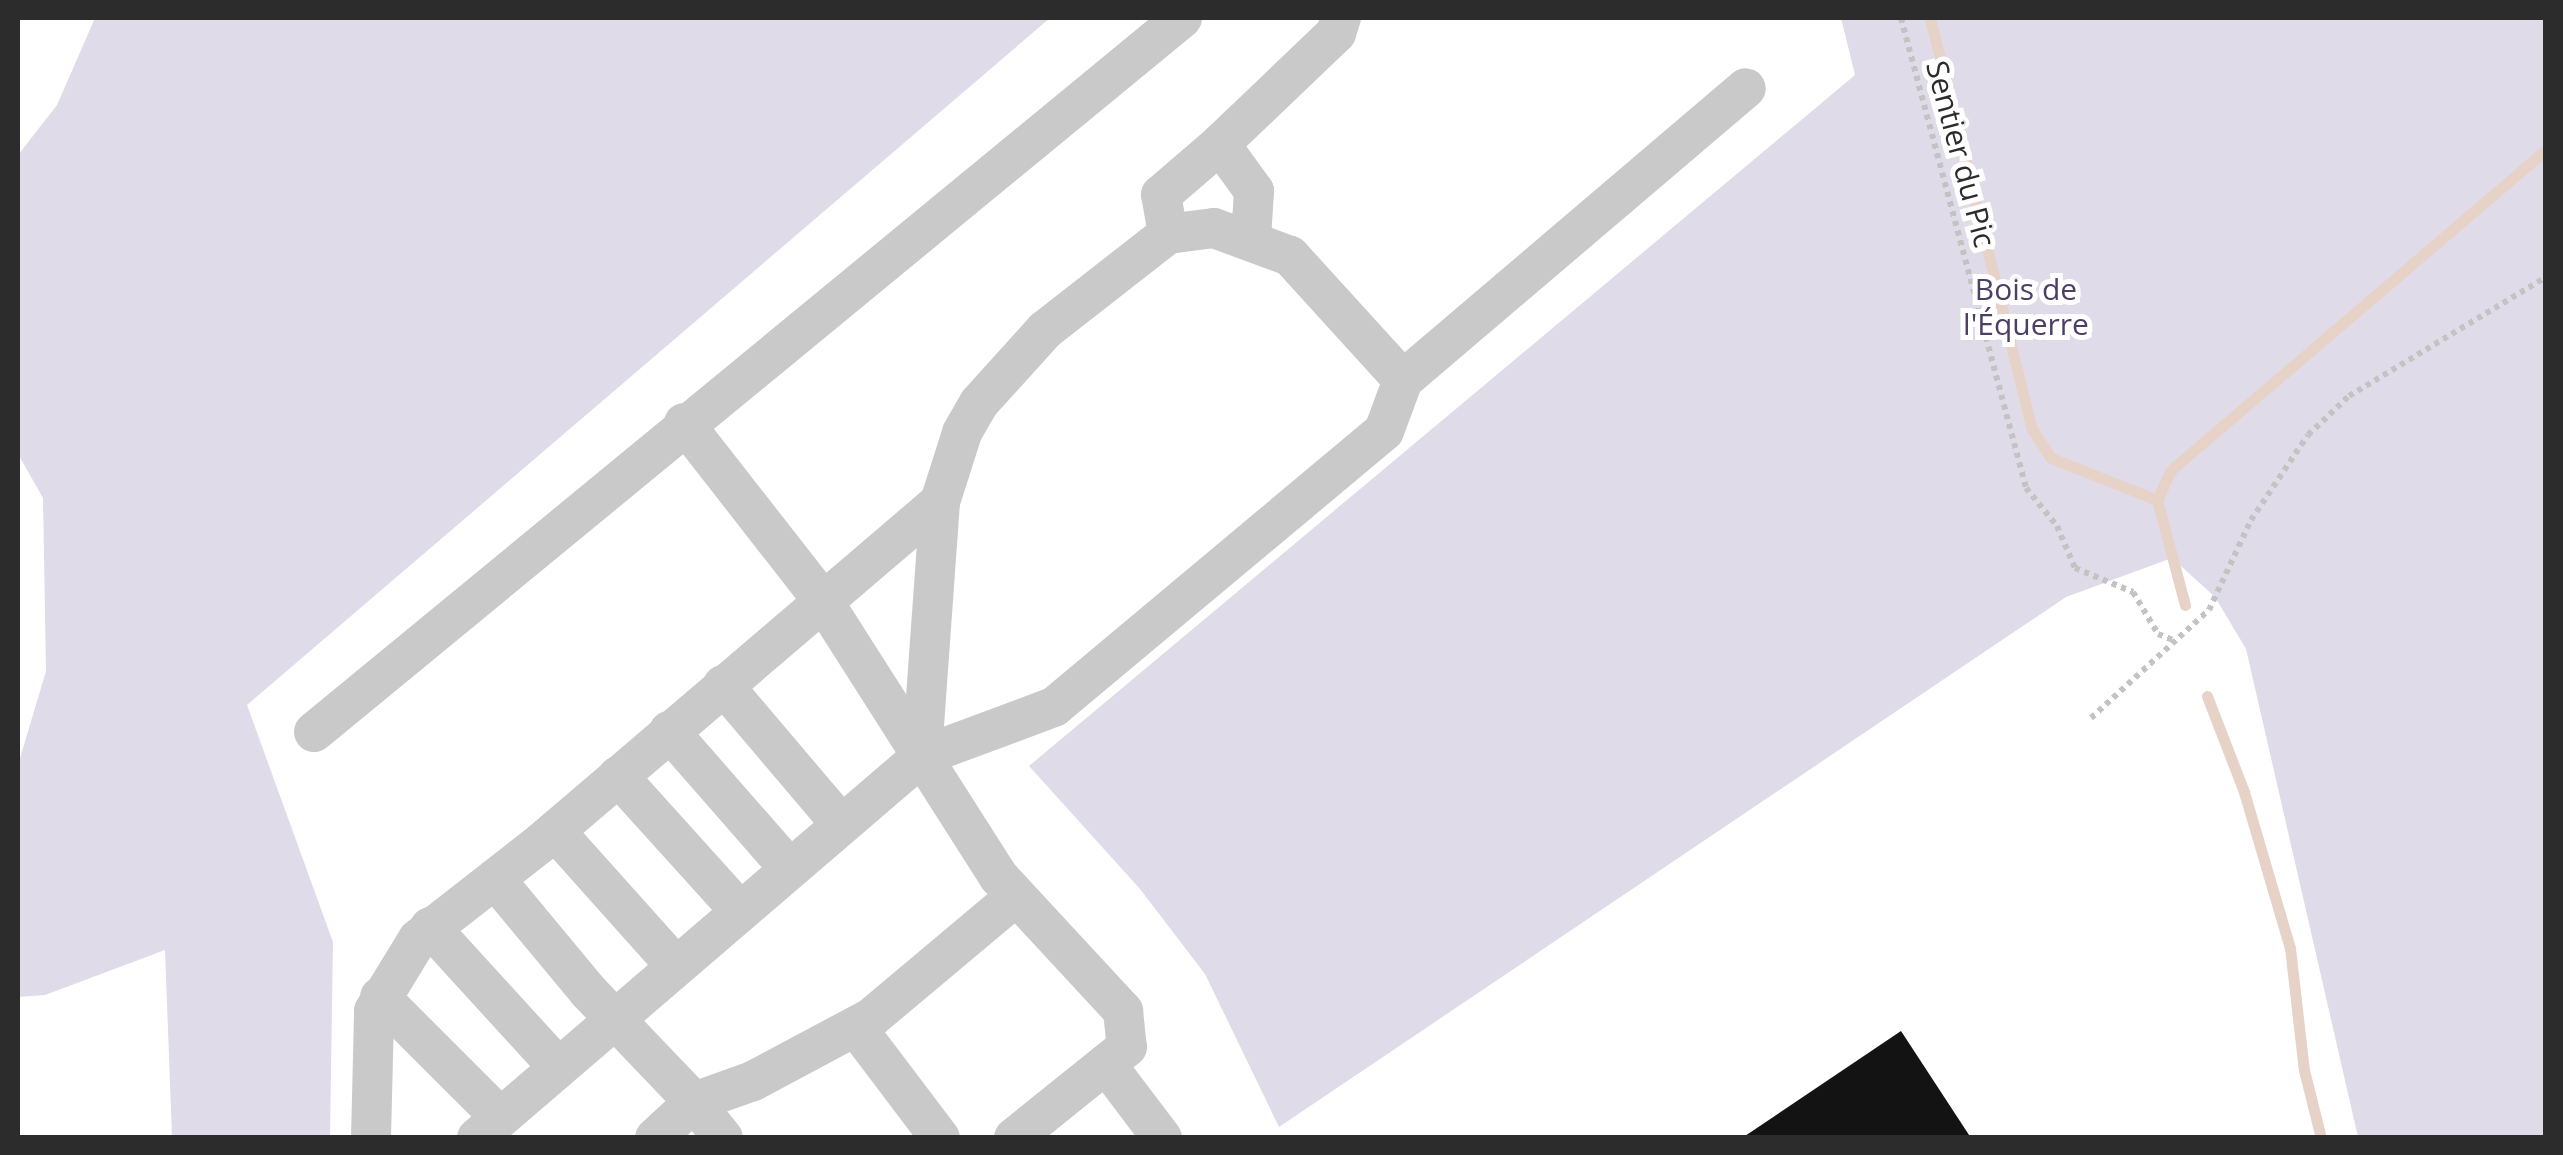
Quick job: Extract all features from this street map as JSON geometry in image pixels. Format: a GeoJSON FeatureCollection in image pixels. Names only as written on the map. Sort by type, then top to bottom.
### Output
{"type":"FeatureCollection","features":[{"type":"Feature","properties":{"kind":"lane"},"geometry":{"type":"LineString","coordinates":[[314,732],[1182,18]]}},
{"type":"Feature","properties":{"kind":"lane"},"geometry":{"type":"LineString","coordinates":[[1168,234],[1161,196],[1336,33],[1341,18]]}},
{"type":"Feature","properties":{"kind":"lane"},"geometry":{"type":"LineString","coordinates":[[380,996],[488,1127],[616,1013],[922,756],[1054,707],[1384,431],[1403,380],[1746,88]]}},
{"type":"Feature","properties":{"kind":"lane"},"geometry":{"type":"LineString","coordinates":[[1220,144],[1254,191],[1251,238]]}},
{"type":"Feature","properties":{"kind":"lane"},"geometry":{"type":"LineString","coordinates":[[922,756],[940,502],[962,433],[1000,375],[1044,330],[1168,234],[1214,228],[1251,238],[1309,272],[1403,380]]}},
{"type":"Feature","properties":{"kind":"lane"},"geometry":{"type":"LineString","coordinates":[[684,424],[822,601],[1015,897],[1123,1011],[1127,1048],[1014,1138]]}},
{"type":"Feature","properties":{"kind":"lane"},"geometry":{"type":"LineString","coordinates":[[371,1138],[370,1029],[380,996],[398,962],[430,927],[554,831],[940,502]]}},
{"type":"Feature","properties":{"kind":"lane"},"geometry":{"type":"LineString","coordinates":[[722,685],[841,824]]}},
{"type":"Feature","properties":{"kind":"lane"},"geometry":{"type":"LineString","coordinates":[[668,731],[789,868]]}},
{"type":"Feature","properties":{"kind":"lane"},"geometry":{"type":"LineString","coordinates":[[618,776],[739,910]]}},
{"type":"Feature","properties":{"kind":"lane"},"geometry":{"type":"LineString","coordinates":[[554,831],[674,964]]}},
{"type":"Feature","properties":{"kind":"lane"},"geometry":{"type":"LineString","coordinates":[[495,879],[588,991],[616,1013],[723,1138]]}},
{"type":"Feature","properties":{"kind":"lane"},"geometry":{"type":"LineString","coordinates":[[655,1138],[694,1102],[753,1081],[856,1027],[1015,897]]}},
{"type":"Feature","properties":{"kind":"lane"},"geometry":{"type":"LineString","coordinates":[[430,927],[556,1066]]}},
{"type":"Feature","properties":{"kind":"lane"},"geometry":{"type":"LineString","coordinates":[[856,1027],[940,1138]]}},
{"type":"Feature","properties":{"kind":"lane"},"geometry":{"type":"LineString","coordinates":[[1106,1064],[1162,1138]]}},
{"type":"Feature","properties":{"kind":"path","name":"Sentier du Pic"},"geometry":{"type":"LineString","coordinates":[[1900,18],[2026,488],[2058,526],[2075,568],[2132,592],[2158,634],[2175,641]]}},
{"type":"Feature","properties":{"kind":"path"},"geometry":{"type":"LineString","coordinates":[[2091,718],[2209,610],[2251,520],[2308,435],[2348,396],[2546,277]]}},
{"type":"Feature","properties":{"kind":"green space"},"geometry":{"type":"Polygon","coordinates":[[[95,18],[1050,18],[247,705],[333,942],[330,1137],[172,1137],[165,950],[45,995],[18,997],[18,765],[46,671],[43,498],[18,454],[18,155],[57,105],[95,18]]]}},
{"type":"Feature","properties":{"kind":"green space","name":"Bois de l'Équerre"},"geometry":{"type":"Polygon","coordinates":[[[1841,18],[2545,18],[2545,1137],[2358,1137],[2246,649],[2215,597],[2172,558],[2066,597],[1279,1127],[1205,974],[1140,889],[1029,766],[1855,75],[1841,18]]]}},
{"type":"Feature","properties":{"kind":"building"},"geometry":{"type":"Polygon","coordinates":[[[1901,1031],[1971,1138],[1742,1138],[1901,1031]]]}},
{"type":"Feature","properties":{"kind":"waterway"},"geometry":{"type":"LineString","coordinates":[[1930,18],[2032,429],[2051,458],[2157,500]]}},
{"type":"Feature","properties":{"kind":"waterway"},"geometry":{"type":"LineString","coordinates":[[2185,605],[2157,500],[2171,470],[2546,150]]}},
{"type":"Feature","properties":{"kind":"waterway"},"geometry":{"type":"LineString","coordinates":[[2207,696],[2244,792],[2290,948],[2304,1070],[2321,1138]]}}]}
